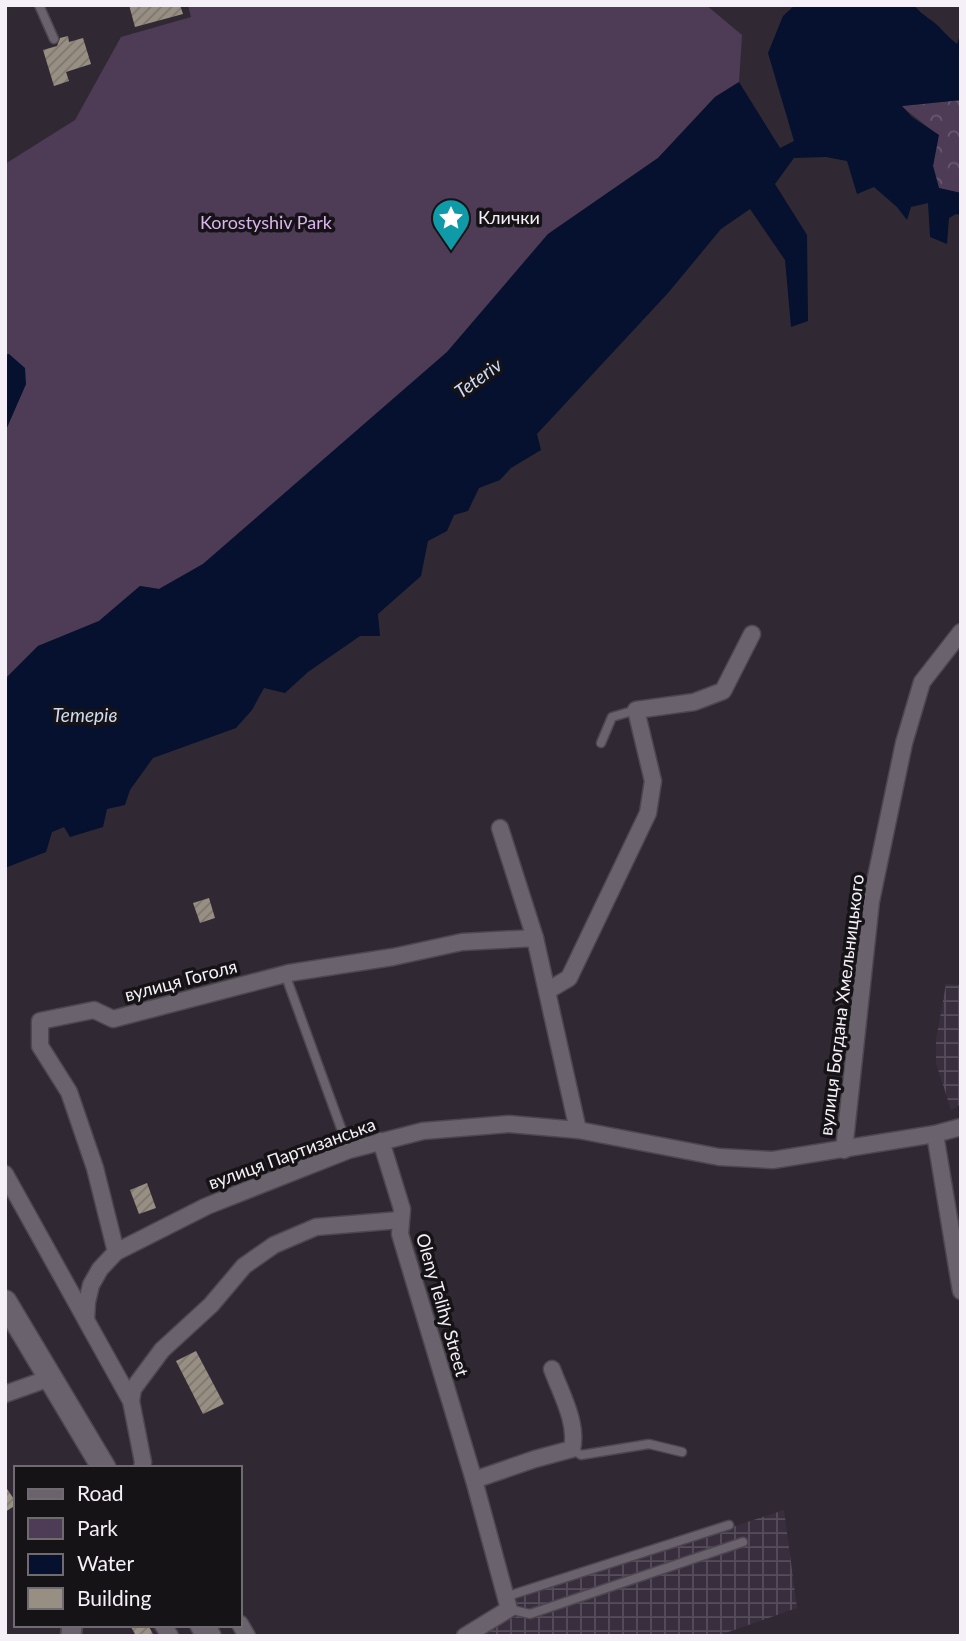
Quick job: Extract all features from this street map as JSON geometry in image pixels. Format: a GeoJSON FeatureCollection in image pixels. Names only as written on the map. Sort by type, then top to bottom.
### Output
{"type":"FeatureCollection","features":[{"type":"Feature","properties":{"kind":"main road"},"geometry":{"type":"LineString","coordinates":[[5,1302],[102,1466]]}},
{"type":"Feature","properties":{"kind":"street","name":"вулиця Богдана Хмельницького"},"geometry":{"type":"LineString","coordinates":[[844,1150],[871,901],[904,743],[922,682],[961,632]]}},
{"type":"Feature","properties":{"kind":"street"},"geometry":{"type":"LineString","coordinates":[[547,991],[569,978],[648,813],[653,781],[636,710],[694,702],[723,691],[752,634]]}},
{"type":"Feature","properties":{"kind":"street"},"geometry":{"type":"LineString","coordinates":[[500,828],[535,938],[578,1130]]}},
{"type":"Feature","properties":{"kind":"street","name":"вулиця Гоголя"},"geometry":{"type":"LineString","coordinates":[[117,1252],[95,1168],[69,1092],[40,1046],[40,1021],[63,1014],[94,1010],[113,1019],[285,974],[393,957],[463,942],[535,938]]}},
{"type":"Feature","properties":{"kind":"street","name":"вулиця Партизанська"},"geometry":{"type":"LineString","coordinates":[[86,1320],[91,1285],[100,1269],[117,1252],[207,1206],[349,1150],[423,1131],[509,1124],[578,1130],[719,1157],[773,1160],[844,1150],[961,1127]]}},
{"type":"Feature","properties":{"kind":"street"},"geometry":{"type":"LineString","coordinates":[[935,1134],[961,1291]]}},
{"type":"Feature","properties":{"kind":"street","name":"Oleny Telihy Street"},"geometry":{"type":"LineString","coordinates":[[381,1141],[402,1209],[400,1234],[474,1480],[507,1603]]}},
{"type":"Feature","properties":{"kind":"street"},"geometry":{"type":"LineString","coordinates":[[5,1174],[131,1401],[143,1466]]}},
{"type":"Feature","properties":{"kind":"street"},"geometry":{"type":"LineString","coordinates":[[131,1401],[133,1389],[162,1350],[211,1305],[244,1266],[274,1245],[316,1227],[400,1220]]}},
{"type":"Feature","properties":{"kind":"street"},"geometry":{"type":"LineString","coordinates":[[474,1480],[572,1449],[574,1438],[568,1412],[552,1369]]}},
{"type":"Feature","properties":{"kind":"street"},"geometry":{"type":"LineString","coordinates":[[5,1394],[50,1377]]}},
{"type":"Feature","properties":{"kind":"street"},"geometry":{"type":"LineString","coordinates":[[466,1636],[507,1603]]}},
{"type":"Feature","properties":{"kind":"lane"},"geometry":{"type":"LineString","coordinates":[[39,5],[54,38]]}},
{"type":"Feature","properties":{"kind":"lane"},"geometry":{"type":"LineString","coordinates":[[601,743],[612,716],[636,710]]}},
{"type":"Feature","properties":{"kind":"lane"},"geometry":{"type":"LineString","coordinates":[[285,974],[349,1150]]}},
{"type":"Feature","properties":{"kind":"lane"},"geometry":{"type":"LineString","coordinates":[[572,1449],[581,1455],[649,1444],[682,1452]]}},
{"type":"Feature","properties":{"kind":"lane"},"geometry":{"type":"LineString","coordinates":[[507,1603],[729,1525]]}},
{"type":"Feature","properties":{"kind":"lane"},"geometry":{"type":"LineString","coordinates":[[507,1603],[530,1614],[743,1542]]}},
{"type":"Feature","properties":{"kind":"shaded area"},"geometry":{"type":"Polygon","coordinates":[[[946,984],[961,985],[961,1104],[951,1110],[936,1063],[936,1040],[946,984]]]}},
{"type":"Feature","properties":{"kind":"shaded area"},"geometry":{"type":"Polygon","coordinates":[[[784,1510],[797,1608],[717,1636],[474,1636],[502,1621],[516,1617],[510,1596],[550,1583],[558,1584],[784,1510]]]}},
{"type":"Feature","properties":{"kind":"green space","name":"Korostyshiv Park"},"geometry":{"type":"Polygon","coordinates":[[[188,5],[706,5],[742,35],[739,82],[715,97],[658,158],[548,234],[447,352],[203,564],[159,589],[140,586],[99,621],[38,646],[5,679],[5,432],[26,384],[9,354],[5,355],[5,164],[75,120],[121,37],[191,17],[188,5]]]}},
{"type":"Feature","properties":{"kind":"green space"},"geometry":{"type":"Polygon","coordinates":[[[961,100],[961,193],[939,188],[933,166],[938,135],[901,106],[961,100]]]}},
{"type":"Feature","properties":{"kind":"water","name":"Тетерів"},"geometry":{"type":"Polygon","coordinates":[[[795,5],[914,5],[961,46],[961,100],[902,106],[912,117],[939,135],[933,166],[939,188],[961,193],[961,215],[956,214],[949,218],[947,244],[930,237],[928,203],[911,207],[907,220],[897,207],[874,187],[857,194],[847,161],[826,157],[794,158],[775,184],[807,235],[808,321],[791,327],[785,260],[750,209],[721,229],[668,293],[537,434],[541,450],[511,468],[500,480],[479,488],[468,511],[454,515],[447,531],[428,541],[421,576],[378,614],[380,636],[360,636],[308,672],[285,693],[264,688],[252,710],[236,728],[153,758],[130,790],[125,805],[107,809],[103,827],[70,837],[64,827],[52,832],[46,852],[5,868],[5,679],[38,646],[99,621],[140,586],[159,589],[203,564],[447,352],[548,234],[658,158],[715,97],[739,82],[780,148],[794,141],[768,53],[783,16],[795,5]]]}},
{"type":"Feature","properties":{"kind":"water"},"geometry":{"type":"Polygon","coordinates":[[[9,354],[25,368],[26,384],[5,432],[5,355],[9,354]]]}},
{"type":"Feature","properties":{"kind":"building"},"geometry":{"type":"Polygon","coordinates":[[[129,5],[180,5],[183,14],[135,27],[129,5]]]}},
{"type":"Feature","properties":{"kind":"building"},"geometry":{"type":"Polygon","coordinates":[[[68,36],[69,42],[83,38],[91,64],[66,72],[69,81],[54,86],[43,50],[57,46],[60,38],[68,36]]]}},
{"type":"Feature","properties":{"kind":"building"},"geometry":{"type":"Polygon","coordinates":[[[209,898],[215,918],[200,923],[193,903],[209,898]]]}},
{"type":"Feature","properties":{"kind":"building"},"geometry":{"type":"Polygon","coordinates":[[[147,1183],[156,1208],[139,1214],[130,1190],[147,1183]]]}},
{"type":"Feature","properties":{"kind":"building"},"geometry":{"type":"Polygon","coordinates":[[[196,1351],[224,1404],[203,1414],[176,1361],[196,1351]]]}},
{"type":"Feature","properties":{"kind":"building"},"geometry":{"type":"Polygon","coordinates":[[[5,1486],[14,1499],[14,1506],[5,1512],[5,1486]]]}},
{"type":"Feature","properties":{"kind":"building"},"geometry":{"type":"Polygon","coordinates":[[[131,1627],[149,1627],[154,1636],[136,1636],[131,1627]]]}},
{"type":"Feature","properties":{"kind":"waterway"},"geometry":{"type":"LineString","coordinates":[[958,48],[961,37]]}},
{"type":"Feature","properties":{"kind":"place","name":"Клички"},"geometry":{"type":"Point","coordinates":[451,252]}},
{"type":"Feature","properties":{"kind":"water label","name":"Teteriv"},"geometry":{"type":"Point","coordinates":[478,378]}}]}
